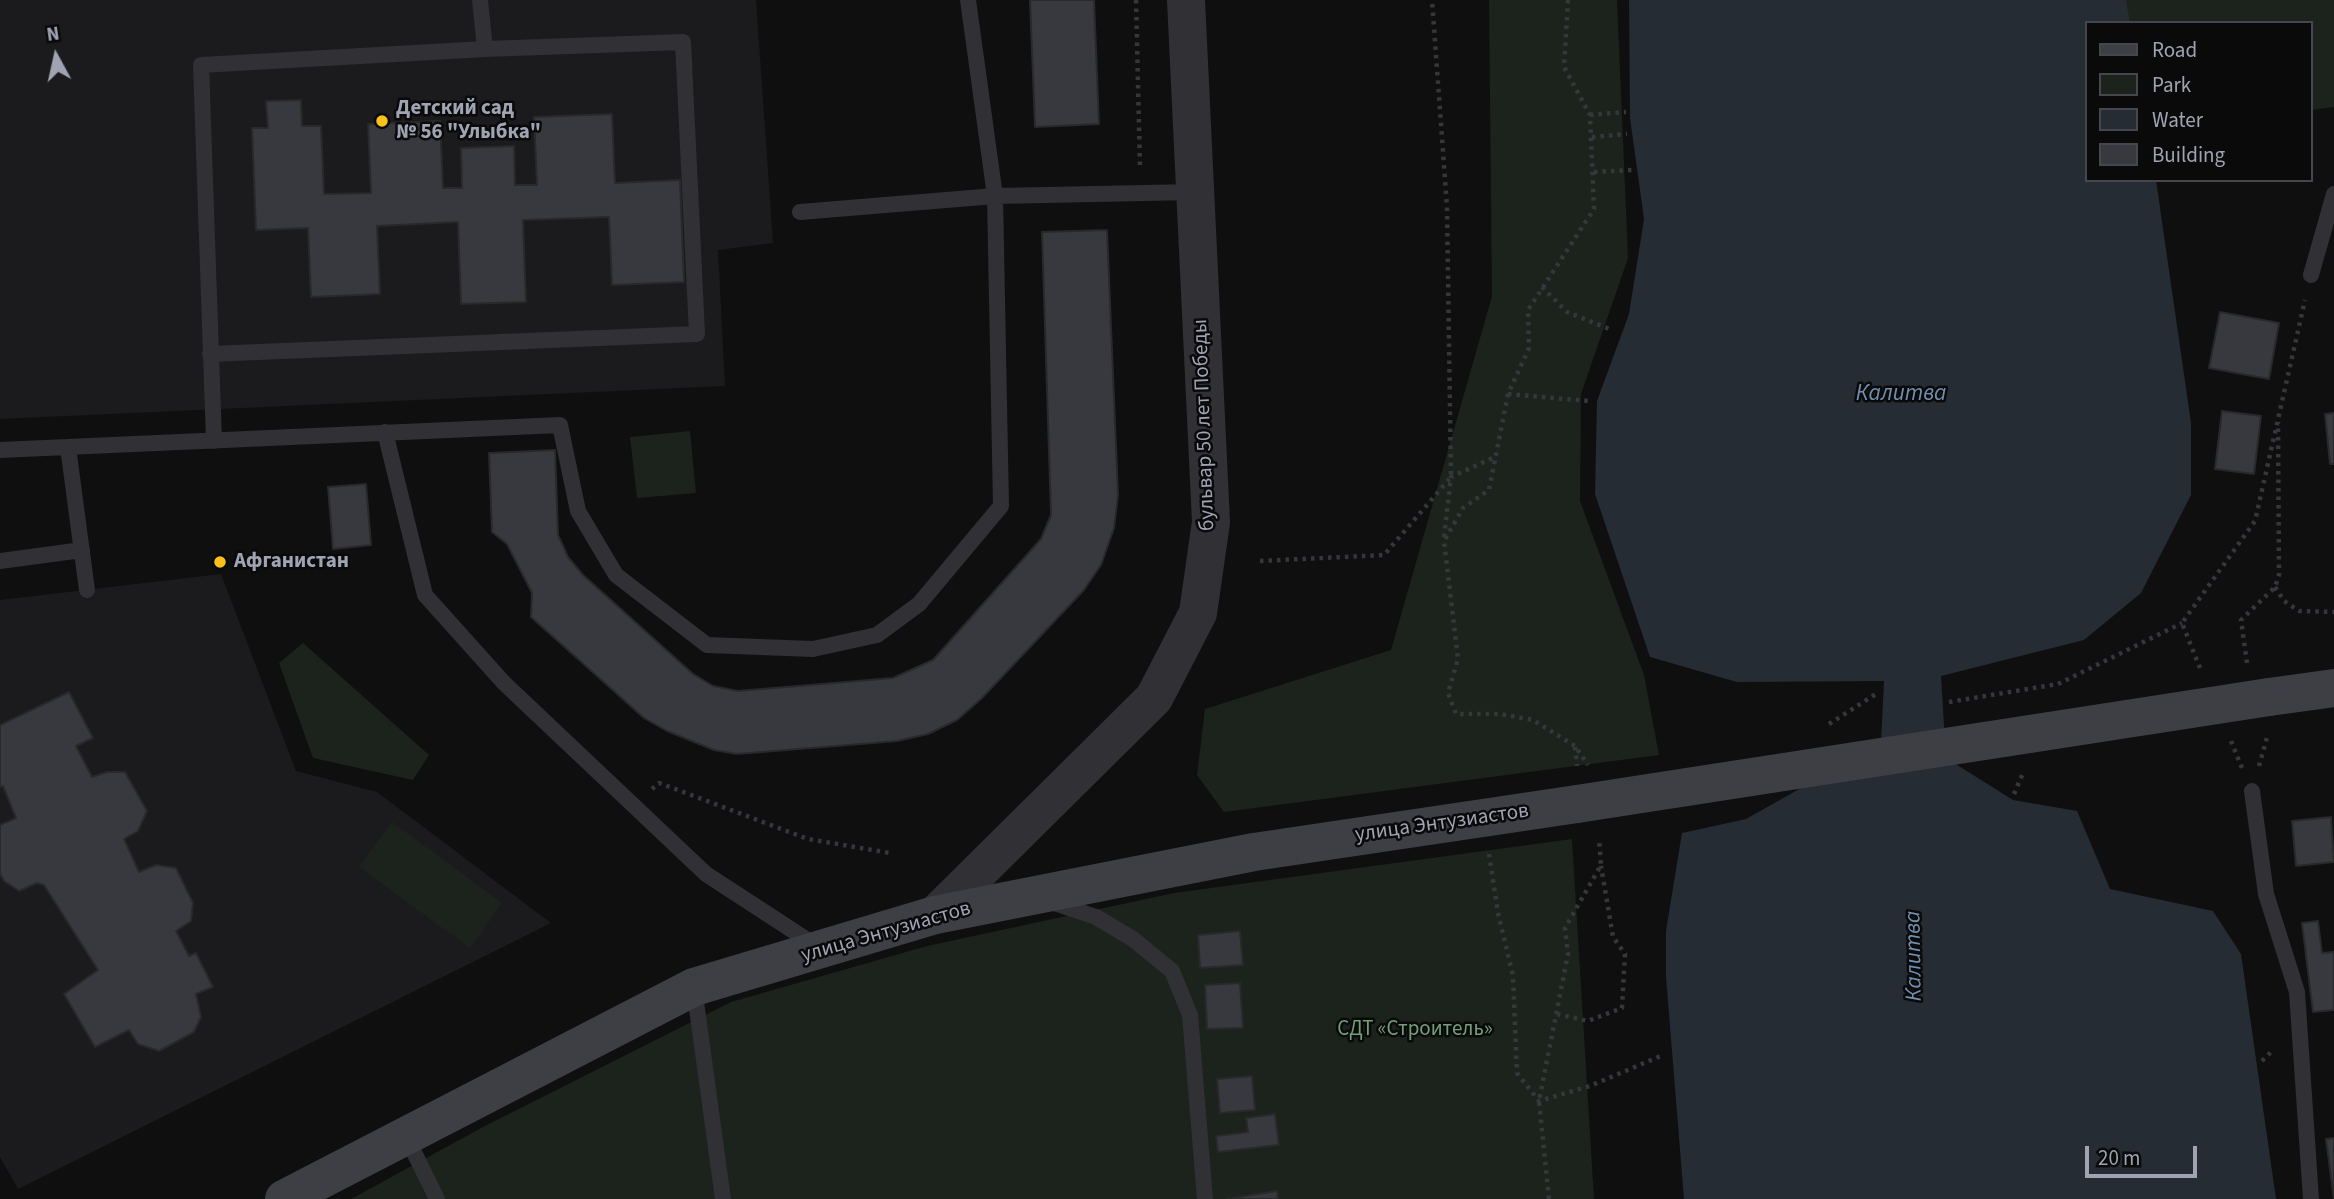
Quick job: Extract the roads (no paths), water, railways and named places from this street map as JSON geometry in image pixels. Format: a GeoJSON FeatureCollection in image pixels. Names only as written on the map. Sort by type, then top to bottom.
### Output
{"type":"FeatureCollection","features":[{"type":"Feature","properties":{"kind":"main road","name":"улица Энтузиастов"},"geometry":{"type":"LineString","coordinates":[[284,1199],[404,1134],[694,987],[934,915],[1254,852],[1590,801],[2269,714],[2334,688]]}},
{"type":"Feature","properties":{"kind":"street","name":"бульвар 50 лет Победы"},"geometry":{"type":"LineString","coordinates":[[934,915],[1154,698],[1198,613],[1212,522],[1186,0]]}},
{"type":"Feature","properties":{"kind":"lane"},"geometry":{"type":"LineString","coordinates":[[480,0],[485,49]]}},
{"type":"Feature","properties":{"kind":"lane"},"geometry":{"type":"LineString","coordinates":[[0,450],[561,425],[578,511],[616,575],[706,645],[813,649],[877,635],[919,604],[1001,506],[995,196],[968,0]]}},
{"type":"Feature","properties":{"kind":"lane"},"geometry":{"type":"LineString","coordinates":[[210,354],[697,334],[683,42],[485,49],[201,65],[210,354],[214,441]]}},
{"type":"Feature","properties":{"kind":"lane"},"geometry":{"type":"LineString","coordinates":[[800,212],[995,196],[1195,192]]}},
{"type":"Feature","properties":{"kind":"lane"},"geometry":{"type":"LineString","coordinates":[[2311,275],[2334,194]]}},
{"type":"Feature","properties":{"kind":"lane"},"geometry":{"type":"LineString","coordinates":[[385,432],[425,595],[504,683],[706,874],[823,950]]}},
{"type":"Feature","properties":{"kind":"lane"},"geometry":{"type":"LineString","coordinates":[[68,447],[88,590]]}},
{"type":"Feature","properties":{"kind":"lane"},"geometry":{"type":"LineString","coordinates":[[0,561],[82,550]]}},
{"type":"Feature","properties":{"kind":"lane"},"geometry":{"type":"LineString","coordinates":[[2252,791],[2266,894],[2297,992],[2311,1199]]}},
{"type":"Feature","properties":{"kind":"lane"},"geometry":{"type":"LineString","coordinates":[[1036,896],[1096,917],[1133,939],[1171,971],[1190,1016],[1205,1199]]}},
{"type":"Feature","properties":{"kind":"lane"},"geometry":{"type":"LineString","coordinates":[[694,987],[723,1199]]}},
{"type":"Feature","properties":{"kind":"lane"},"geometry":{"type":"LineString","coordinates":[[404,1134],[437,1199]]}},
{"type":"Feature","properties":{"kind":"water","name":"Калитва"},"geometry":{"type":"Polygon","coordinates":[[[1629,0],[2126,0],[2130,21],[2086,21],[2086,182],[2156,182],[2191,423],[2191,495],[2141,593],[2084,640],[1941,676],[1946,758],[2013,800],[2077,811],[2110,889],[2213,911],[2241,954],[2276,1199],[1684,1199],[1666,977],[1666,931],[1682,833],[1746,819],[1881,743],[1884,681],[1737,682],[1650,657],[1595,494],[1597,401],[1629,314],[1644,219],[1630,118],[1629,0]]]}},
{"type":"Feature","properties":{"kind":"place","name":"Детский сад № 56 \"Улыбка\""},"geometry":{"type":"Point","coordinates":[382,121]}},
{"type":"Feature","properties":{"kind":"place","name":"Афганистан"},"geometry":{"type":"Point","coordinates":[220,562]}},
{"type":"Feature","properties":{"kind":"park label","name":"СДТ «Строитель»"},"geometry":{"type":"Point","coordinates":[1415,1030]}}]}
